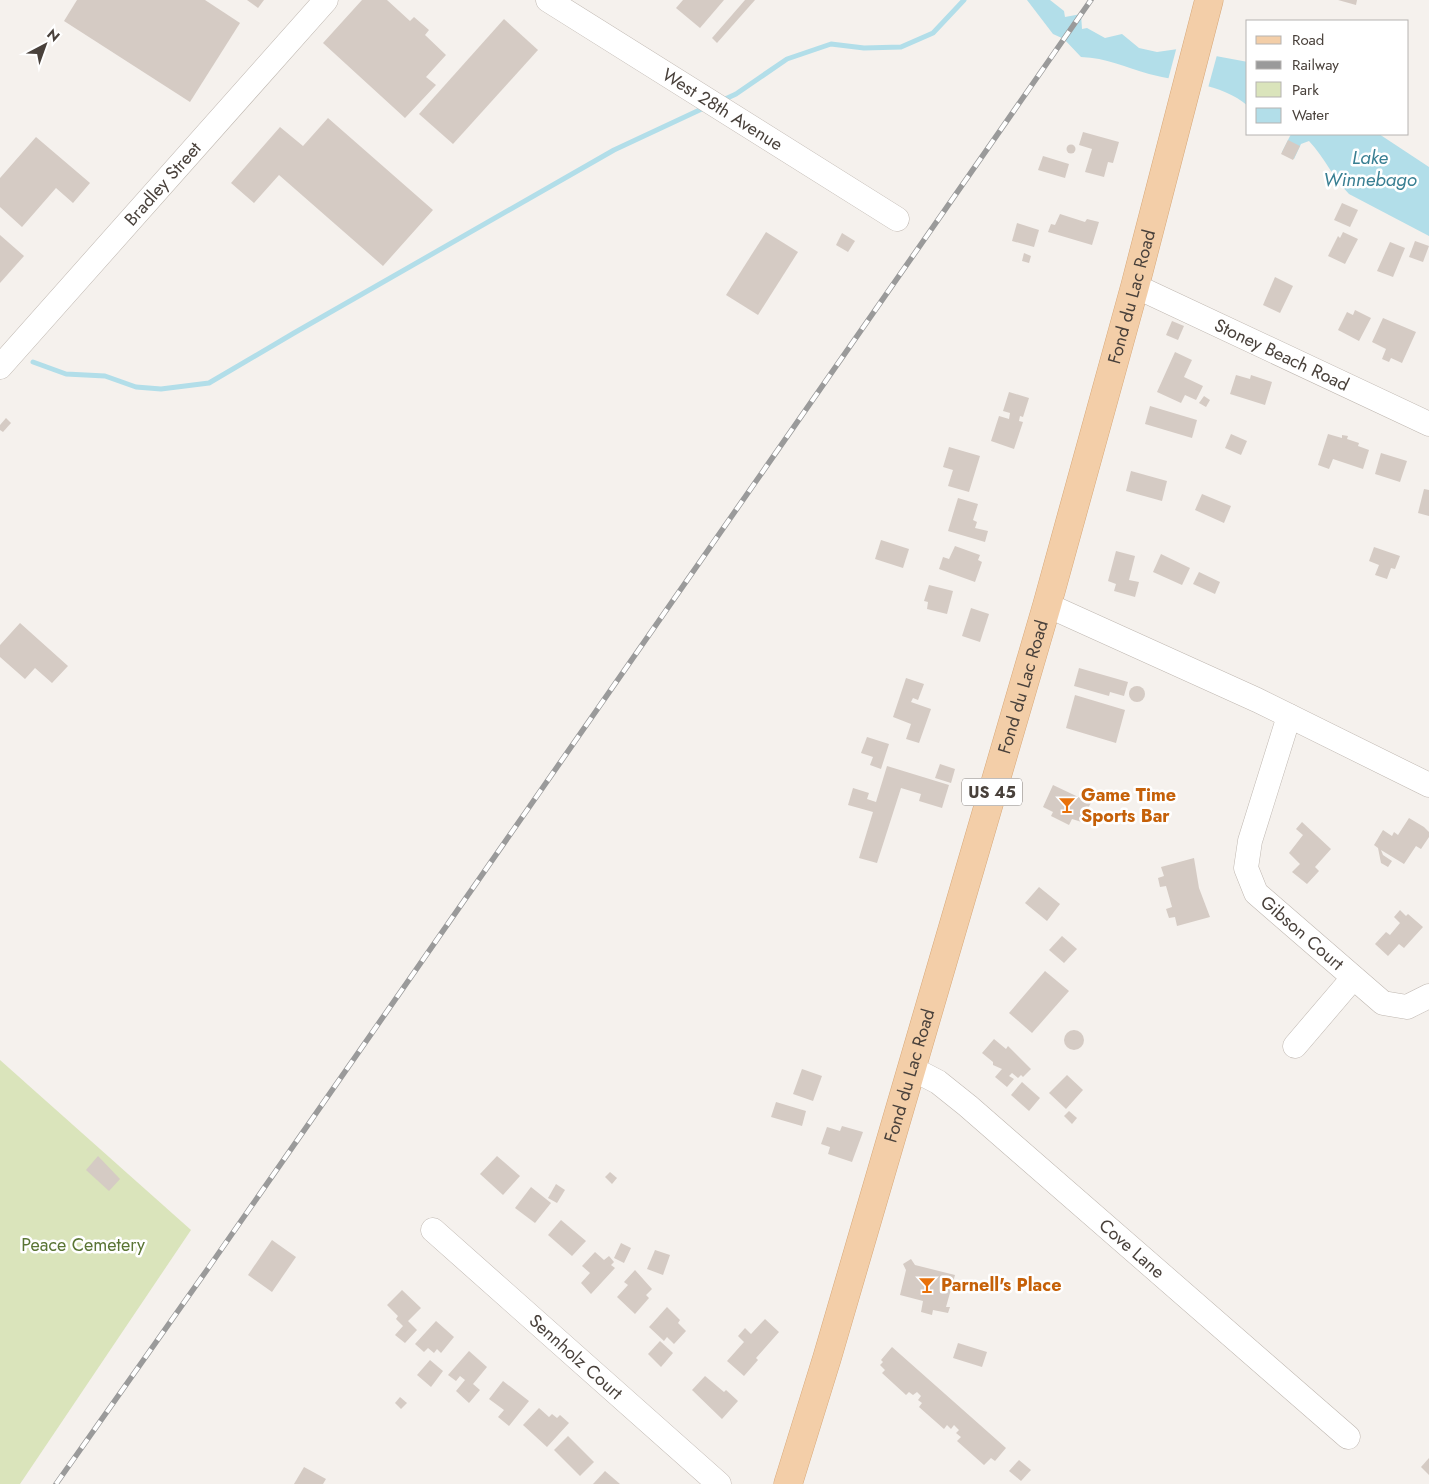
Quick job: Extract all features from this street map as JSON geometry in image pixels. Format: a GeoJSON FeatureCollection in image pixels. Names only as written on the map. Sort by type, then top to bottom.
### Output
{"type":"FeatureCollection","features":[{"type":"Feature","properties":{"kind":"main road","name":"Fond du Lac Road"},"geometry":{"type":"LineString","coordinates":[[788,1484],[1047,605],[1135,286],[1209,0]]}},
{"type":"Feature","properties":{"kind":"street","name":"Bradley Street"},"geometry":{"type":"LineString","coordinates":[[0,367],[326,0]]}},
{"type":"Feature","properties":{"kind":"street","name":"West 28th Avenue"},"geometry":{"type":"LineString","coordinates":[[548,0],[897,219]]}},
{"type":"Feature","properties":{"kind":"street","name":"Stoney Beach Road"},"geometry":{"type":"LineString","coordinates":[[1135,286],[1429,424]]}},
{"type":"Feature","properties":{"kind":"street"},"geometry":{"type":"LineString","coordinates":[[1047,605],[1289,716],[1429,785]]}},
{"type":"Feature","properties":{"kind":"street","name":"Gibson Court"},"geometry":{"type":"LineString","coordinates":[[1289,716],[1250,841],[1246,868],[1256,893],[1384,1002],[1407,1007],[1429,996]]}},
{"type":"Feature","properties":{"kind":"street"},"geometry":{"type":"LineString","coordinates":[[1294,1046],[1354,978]]}},
{"type":"Feature","properties":{"kind":"street","name":"Cove Lane"},"geometry":{"type":"LineString","coordinates":[[911,1068],[938,1082],[982,1117],[1348,1437]]}},
{"type":"Feature","properties":{"kind":"street","name":"Sennholz Court"},"geometry":{"type":"LineString","coordinates":[[434,1230],[719,1484]]}},
{"type":"Feature","properties":{"kind":"green space","name":"Peace Cemetery"},"geometry":{"type":"Polygon","coordinates":[[[0,1060],[191,1230],[20,1484],[0,1484],[0,1060]]]}},
{"type":"Feature","properties":{"kind":"water"},"geometry":{"type":"Polygon","coordinates":[[[1027,0],[1050,0],[1064,11],[1065,17],[1081,14],[1082,29],[1087,28],[1105,38],[1122,34],[1139,48],[1157,52],[1178,49],[1246,62],[1246,105],[1226,92],[1201,84],[1149,74],[1107,61],[1081,57],[1064,39],[1053,34],[1027,0]]]}},
{"type":"Feature","properties":{"kind":"water","name":"Lake Winnebago"},"geometry":{"type":"Polygon","coordinates":[[[1290,135],[1381,135],[1429,167],[1429,236],[1349,194],[1309,141],[1301,144],[1294,159],[1282,152],[1290,135]]]}},
{"type":"Feature","properties":{"kind":"pier"},"geometry":{"type":"Polygon","coordinates":[[[1177,46],[1217,55],[1208,88],[1168,80],[1177,46]]]}},
{"type":"Feature","properties":{"kind":"building"},"geometry":{"type":"Polygon","coordinates":[[[77,0],[205,0],[240,23],[190,102],[64,21],[77,0]]]}},
{"type":"Feature","properties":{"kind":"building"},"geometry":{"type":"Polygon","coordinates":[[[247,0],[264,0],[258,8],[247,0]]]}},
{"type":"Feature","properties":{"kind":"building"},"geometry":{"type":"Polygon","coordinates":[[[362,0],[387,0],[410,21],[414,17],[429,30],[425,35],[446,55],[426,77],[436,85],[405,118],[323,43],[362,0]]]}},
{"type":"Feature","properties":{"kind":"building"},"geometry":{"type":"Polygon","coordinates":[[[683,0],[724,0],[700,28],[676,8],[683,0]]]}},
{"type":"Feature","properties":{"kind":"building"},"geometry":{"type":"Polygon","coordinates":[[[745,0],[755,0],[717,43],[712,38],[745,0]]]}},
{"type":"Feature","properties":{"kind":"building"},"geometry":{"type":"Polygon","coordinates":[[[1338,0],[1357,0],[1356,5],[1338,0]]]}},
{"type":"Feature","properties":{"kind":"building"},"geometry":{"type":"Polygon","coordinates":[[[504,19],[538,50],[453,144],[419,114],[504,19]]]}},
{"type":"Feature","properties":{"kind":"building"},"geometry":{"type":"Polygon","coordinates":[[[328,118],[433,210],[383,266],[279,175],[254,203],[231,183],[280,127],[303,146],[328,118]]]}},
{"type":"Feature","properties":{"kind":"building"},"geometry":{"type":"Polygon","coordinates":[[[1083,132],[1119,142],[1113,163],[1108,162],[1104,177],[1085,172],[1092,149],[1079,145],[1083,132]]]}},
{"type":"Feature","properties":{"kind":"building"},"geometry":{"type":"Polygon","coordinates":[[[36,137],[90,183],[73,203],[56,188],[22,227],[0,207],[0,178],[36,137]]]}},
{"type":"Feature","properties":{"kind":"building"},"geometry":{"type":"Polygon","coordinates":[[[1288,140],[1300,146],[1293,160],[1281,154],[1288,140]]]}},
{"type":"Feature","properties":{"kind":"building"},"geometry":{"type":"Polygon","coordinates":[[[1071,144],[1076,149],[1071,154],[1066,149],[1071,144]]]}},
{"type":"Feature","properties":{"kind":"building"},"geometry":{"type":"Polygon","coordinates":[[[1043,156],[1069,164],[1065,178],[1038,170],[1043,156]]]}},
{"type":"Feature","properties":{"kind":"building"},"geometry":{"type":"Polygon","coordinates":[[[1342,203],[1358,210],[1350,227],[1334,220],[1342,203]]]}},
{"type":"Feature","properties":{"kind":"building"},"geometry":{"type":"Polygon","coordinates":[[[1060,214],[1085,222],[1087,219],[1099,222],[1092,245],[1048,232],[1051,224],[1055,225],[1060,214]]]}},
{"type":"Feature","properties":{"kind":"building"},"geometry":{"type":"Polygon","coordinates":[[[1017,223],[1039,230],[1034,247],[1012,241],[1017,223]]]}},
{"type":"Feature","properties":{"kind":"building"},"geometry":{"type":"Polygon","coordinates":[[[766,232],[798,252],[758,315],[726,295],[766,232]]]}},
{"type":"Feature","properties":{"kind":"building"},"geometry":{"type":"Polygon","coordinates":[[[1343,232],[1358,239],[1345,264],[1328,256],[1338,236],[1340,238],[1343,232]]]}},
{"type":"Feature","properties":{"kind":"building"},"geometry":{"type":"Polygon","coordinates":[[[842,233],[855,241],[848,252],[836,245],[842,233]]]}},
{"type":"Feature","properties":{"kind":"building"},"geometry":{"type":"Polygon","coordinates":[[[0,235],[24,256],[0,283],[0,235]]]}},
{"type":"Feature","properties":{"kind":"building"},"geometry":{"type":"Polygon","coordinates":[[[1415,241],[1429,246],[1423,262],[1409,257],[1415,241]]]}},
{"type":"Feature","properties":{"kind":"building"},"geometry":{"type":"Polygon","coordinates":[[[1390,242],[1405,248],[1393,277],[1377,271],[1390,242]]]}},
{"type":"Feature","properties":{"kind":"building"},"geometry":{"type":"Polygon","coordinates":[[[1024,253],[1031,256],[1029,263],[1022,261],[1024,253]]]}},
{"type":"Feature","properties":{"kind":"building"},"geometry":{"type":"Polygon","coordinates":[[[1275,277],[1293,286],[1280,313],[1263,305],[1275,277]]]}},
{"type":"Feature","properties":{"kind":"building"},"geometry":{"type":"Polygon","coordinates":[[[1355,310],[1371,318],[1359,341],[1338,330],[1347,312],[1353,315],[1355,310]]]}},
{"type":"Feature","properties":{"kind":"building"},"geometry":{"type":"Polygon","coordinates":[[[1383,318],[1416,332],[1402,363],[1391,358],[1389,362],[1382,359],[1386,349],[1372,342],[1383,318]]]}},
{"type":"Feature","properties":{"kind":"building"},"geometry":{"type":"Polygon","coordinates":[[[1172,321],[1184,326],[1178,340],[1166,335],[1172,321]]]}},
{"type":"Feature","properties":{"kind":"building"},"geometry":{"type":"Polygon","coordinates":[[[1175,352],[1192,360],[1184,377],[1203,386],[1196,400],[1185,395],[1181,403],[1157,392],[1175,352]]]}},
{"type":"Feature","properties":{"kind":"building"},"geometry":{"type":"Polygon","coordinates":[[[1236,375],[1250,379],[1251,375],[1272,382],[1265,405],[1230,394],[1236,375]]]}},
{"type":"Feature","properties":{"kind":"building"},"geometry":{"type":"Polygon","coordinates":[[[1009,392],[1029,398],[1023,417],[1020,416],[1019,421],[1023,422],[1014,449],[991,441],[999,416],[1009,419],[1010,413],[1003,411],[1009,392]]]}},
{"type":"Feature","properties":{"kind":"building"},"geometry":{"type":"Polygon","coordinates":[[[1204,396],[1210,400],[1206,407],[1199,403],[1204,396]]]}},
{"type":"Feature","properties":{"kind":"building"},"geometry":{"type":"Polygon","coordinates":[[[1150,406],[1197,420],[1192,438],[1145,424],[1150,406]]]}},
{"type":"Feature","properties":{"kind":"building"},"geometry":{"type":"Polygon","coordinates":[[[6,418],[11,423],[3,432],[0,430],[0,425],[6,418]]]}},
{"type":"Feature","properties":{"kind":"building"},"geometry":{"type":"Polygon","coordinates":[[[1231,434],[1247,441],[1241,455],[1225,448],[1231,434]]]}},
{"type":"Feature","properties":{"kind":"building"},"geometry":{"type":"Polygon","coordinates":[[[1328,434],[1342,438],[1342,435],[1348,436],[1347,439],[1359,443],[1358,446],[1369,450],[1363,469],[1333,459],[1329,469],[1318,465],[1328,434]]]}},
{"type":"Feature","properties":{"kind":"building"},"geometry":{"type":"Polygon","coordinates":[[[949,447],[980,456],[969,492],[948,486],[953,470],[943,467],[949,447]]]}},
{"type":"Feature","properties":{"kind":"building"},"geometry":{"type":"Polygon","coordinates":[[[1381,453],[1407,461],[1400,482],[1375,474],[1381,453]]]}},
{"type":"Feature","properties":{"kind":"building"},"geometry":{"type":"Polygon","coordinates":[[[1131,471],[1167,481],[1162,501],[1126,491],[1131,471]]]}},
{"type":"Feature","properties":{"kind":"building"},"geometry":{"type":"Polygon","coordinates":[[[1424,489],[1429,490],[1429,516],[1418,513],[1424,489]]]}},
{"type":"Feature","properties":{"kind":"building"},"geometry":{"type":"Polygon","coordinates":[[[1202,494],[1231,506],[1224,523],[1195,510],[1202,494]]]}},
{"type":"Feature","properties":{"kind":"building"},"geometry":{"type":"Polygon","coordinates":[[[958,498],[978,504],[973,520],[977,522],[975,528],[988,531],[985,542],[948,531],[958,498]]]}},
{"type":"Feature","properties":{"kind":"building"},"geometry":{"type":"Polygon","coordinates":[[[881,540],[909,549],[903,568],[875,559],[881,540]]]}},
{"type":"Feature","properties":{"kind":"building"},"geometry":{"type":"Polygon","coordinates":[[[955,546],[980,555],[978,560],[982,562],[975,582],[939,569],[943,557],[949,559],[955,546]]]}},
{"type":"Feature","properties":{"kind":"building"},"geometry":{"type":"Polygon","coordinates":[[[1374,547],[1400,556],[1395,569],[1391,568],[1387,579],[1375,575],[1379,565],[1369,561],[1374,547]]]}},
{"type":"Feature","properties":{"kind":"building"},"geometry":{"type":"Polygon","coordinates":[[[1116,551],[1135,556],[1129,580],[1139,582],[1135,597],[1114,591],[1116,584],[1108,581],[1116,551]]]}},
{"type":"Feature","properties":{"kind":"building"},"geometry":{"type":"Polygon","coordinates":[[[1161,554],[1190,568],[1182,585],[1153,572],[1161,554]]]}},
{"type":"Feature","properties":{"kind":"building"},"geometry":{"type":"Polygon","coordinates":[[[1199,572],[1220,582],[1215,594],[1193,584],[1199,572]]]}},
{"type":"Feature","properties":{"kind":"building"},"geometry":{"type":"Polygon","coordinates":[[[929,585],[953,591],[947,614],[927,609],[928,602],[924,601],[929,585]]]}},
{"type":"Feature","properties":{"kind":"building"},"geometry":{"type":"Polygon","coordinates":[[[971,608],[989,614],[980,642],[962,636],[971,608]]]}},
{"type":"Feature","properties":{"kind":"building"},"geometry":{"type":"Polygon","coordinates":[[[20,623],[68,666],[52,683],[35,668],[25,679],[0,657],[0,645],[20,623]]]}},
{"type":"Feature","properties":{"kind":"building"},"geometry":{"type":"Polygon","coordinates":[[[1079,668],[1128,682],[1124,696],[1110,692],[1109,696],[1074,686],[1079,668]]]}},
{"type":"Feature","properties":{"kind":"building"},"geometry":{"type":"Polygon","coordinates":[[[906,678],[924,684],[918,700],[913,698],[911,702],[931,709],[919,743],[906,739],[911,724],[893,717],[906,678]]]}},
{"type":"Feature","properties":{"kind":"building"},"geometry":{"type":"Polygon","coordinates":[[[1137,686],[1143,688],[1145,694],[1143,700],[1137,702],[1131,700],[1129,694],[1131,688],[1137,686]]]}},
{"type":"Feature","properties":{"kind":"building"},"geometry":{"type":"Polygon","coordinates":[[[1075,695],[1125,710],[1116,743],[1066,728],[1075,695]]]}},
{"type":"Feature","properties":{"kind":"building"},"geometry":{"type":"Polygon","coordinates":[[[867,737],[889,744],[881,769],[870,765],[873,757],[861,753],[867,737]]]}},
{"type":"Feature","properties":{"kind":"building"},"geometry":{"type":"Polygon","coordinates":[[[940,764],[955,769],[951,783],[935,778],[940,764]]]}},
{"type":"Feature","properties":{"kind":"building"},"geometry":{"type":"Polygon","coordinates":[[[887,766],[949,785],[942,808],[919,801],[921,794],[901,788],[877,863],[859,858],[873,812],[848,805],[853,788],[869,793],[867,799],[876,802],[887,766]]]}},
{"type":"Feature","properties":{"kind":"building","name":"Game Time Sports Bar"},"geometry":{"type":"Polygon","coordinates":[[[1053,785],[1091,803],[1088,808],[1094,811],[1088,824],[1072,819],[1069,825],[1051,816],[1053,812],[1043,807],[1053,785]]]}},
{"type":"Feature","properties":{"kind":"building"},"geometry":{"type":"Polygon","coordinates":[[[1409,818],[1424,827],[1429,832],[1429,837],[1421,849],[1416,846],[1404,864],[1381,850],[1383,855],[1392,861],[1388,867],[1381,863],[1378,848],[1374,845],[1383,830],[1392,836],[1394,832],[1398,835],[1409,818]]]}},
{"type":"Feature","properties":{"kind":"building"},"geometry":{"type":"Polygon","coordinates":[[[1302,822],[1331,849],[1315,867],[1319,871],[1307,884],[1292,872],[1300,864],[1289,853],[1303,835],[1296,829],[1302,822]]]}},
{"type":"Feature","properties":{"kind":"building"},"geometry":{"type":"Polygon","coordinates":[[[1194,858],[1199,888],[1210,917],[1177,926],[1175,917],[1169,918],[1166,909],[1172,907],[1166,886],[1160,887],[1158,878],[1164,876],[1161,867],[1194,858]]]}},
{"type":"Feature","properties":{"kind":"building"},"geometry":{"type":"Polygon","coordinates":[[[1039,887],[1060,904],[1047,921],[1025,903],[1039,887]]]}},
{"type":"Feature","properties":{"kind":"building"},"geometry":{"type":"Polygon","coordinates":[[[1400,910],[1406,916],[1408,914],[1423,927],[1404,948],[1399,944],[1388,956],[1375,944],[1386,932],[1390,935],[1400,923],[1394,917],[1400,910]]]}},
{"type":"Feature","properties":{"kind":"building"},"geometry":{"type":"Polygon","coordinates":[[[1062,936],[1077,949],[1064,963],[1049,950],[1062,936]]]}},
{"type":"Feature","properties":{"kind":"building"},"geometry":{"type":"Polygon","coordinates":[[[1045,971],[1069,991],[1032,1033],[1009,1013],[1045,971]]]}},
{"type":"Feature","properties":{"kind":"building"},"geometry":{"type":"Polygon","coordinates":[[[1070,1030],[1078,1030],[1084,1036],[1084,1044],[1078,1050],[1070,1050],[1064,1044],[1064,1036],[1070,1030]]]}},
{"type":"Feature","properties":{"kind":"building"},"geometry":{"type":"Polygon","coordinates":[[[994,1039],[1006,1049],[1008,1046],[1031,1069],[1023,1077],[1021,1075],[1018,1078],[1012,1073],[1009,1076],[1014,1079],[1007,1087],[995,1077],[1002,1069],[993,1065],[993,1062],[982,1053],[994,1039]]]}},
{"type":"Feature","properties":{"kind":"building"},"geometry":{"type":"Polygon","coordinates":[[[802,1069],[822,1076],[813,1101],[793,1094],[802,1069]]]}},
{"type":"Feature","properties":{"kind":"building"},"geometry":{"type":"Polygon","coordinates":[[[1067,1075],[1083,1090],[1066,1109],[1049,1093],[1067,1075]]]}},
{"type":"Feature","properties":{"kind":"building"},"geometry":{"type":"Polygon","coordinates":[[[1022,1082],[1040,1098],[1029,1111],[1011,1095],[1022,1082]]]}},
{"type":"Feature","properties":{"kind":"building"},"geometry":{"type":"Polygon","coordinates":[[[776,1102],[806,1111],[802,1126],[771,1117],[776,1102]]]}},
{"type":"Feature","properties":{"kind":"building"},"geometry":{"type":"Polygon","coordinates":[[[1069,1111],[1077,1118],[1072,1124],[1064,1116],[1069,1111]]]}},
{"type":"Feature","properties":{"kind":"building"},"geometry":{"type":"Polygon","coordinates":[[[842,1126],[863,1132],[852,1162],[828,1154],[830,1147],[821,1144],[827,1127],[840,1131],[842,1126]]]}},
{"type":"Feature","properties":{"kind":"building"},"geometry":{"type":"Polygon","coordinates":[[[98,1156],[120,1179],[109,1191],[86,1170],[98,1156]]]}},
{"type":"Feature","properties":{"kind":"building"},"geometry":{"type":"Polygon","coordinates":[[[497,1156],[520,1176],[503,1195],[480,1174],[497,1156]]]}},
{"type":"Feature","properties":{"kind":"building"},"geometry":{"type":"Polygon","coordinates":[[[610,1172],[617,1178],[612,1184],[605,1177],[610,1172]]]}},
{"type":"Feature","properties":{"kind":"building"},"geometry":{"type":"Polygon","coordinates":[[[556,1184],[565,1190],[557,1203],[548,1198],[556,1184]]]}},
{"type":"Feature","properties":{"kind":"building"},"geometry":{"type":"Polygon","coordinates":[[[531,1187],[551,1203],[535,1223],[515,1208],[531,1187]]]}},
{"type":"Feature","properties":{"kind":"building"},"geometry":{"type":"Polygon","coordinates":[[[561,1220],[586,1241],[572,1256],[548,1235],[561,1220]]]}},
{"type":"Feature","properties":{"kind":"building"},"geometry":{"type":"Polygon","coordinates":[[[272,1240],[296,1257],[272,1292],[248,1275],[272,1240]]]}},
{"type":"Feature","properties":{"kind":"building"},"geometry":{"type":"Polygon","coordinates":[[[621,1243],[631,1248],[624,1263],[614,1258],[621,1243]]]}},
{"type":"Feature","properties":{"kind":"building"},"geometry":{"type":"Polygon","coordinates":[[[655,1250],[670,1255],[663,1275],[647,1269],[655,1250]]]}},
{"type":"Feature","properties":{"kind":"building"},"geometry":{"type":"Polygon","coordinates":[[[595,1252],[604,1260],[609,1256],[614,1262],[611,1265],[615,1268],[591,1294],[581,1283],[590,1273],[582,1266],[595,1252]]]}},
{"type":"Feature","properties":{"kind":"building","name":"Parnell's Place"},"geometry":{"type":"Polygon","coordinates":[[[911,1259],[915,1265],[955,1275],[946,1307],[950,1307],[948,1313],[933,1310],[932,1315],[921,1312],[923,1301],[900,1295],[906,1270],[903,1264],[911,1259]]]}},
{"type":"Feature","properties":{"kind":"building"},"geometry":{"type":"Polygon","coordinates":[[[635,1270],[652,1289],[646,1295],[649,1298],[635,1314],[617,1297],[628,1285],[624,1282],[635,1270]]]}},
{"type":"Feature","properties":{"kind":"building"},"geometry":{"type":"Polygon","coordinates":[[[402,1290],[421,1308],[408,1321],[417,1330],[405,1343],[395,1335],[403,1326],[396,1319],[398,1316],[387,1305],[402,1290]]]}},
{"type":"Feature","properties":{"kind":"building"},"geometry":{"type":"Polygon","coordinates":[[[667,1307],[680,1320],[678,1323],[686,1331],[674,1344],[667,1337],[664,1341],[649,1327],[667,1307]]]}},
{"type":"Feature","properties":{"kind":"building"},"geometry":{"type":"Polygon","coordinates":[[[765,1319],[779,1332],[756,1358],[758,1360],[744,1376],[727,1361],[744,1342],[738,1336],[745,1328],[751,1334],[765,1319]]]}},
{"type":"Feature","properties":{"kind":"building"},"geometry":{"type":"Polygon","coordinates":[[[436,1321],[454,1337],[441,1353],[437,1349],[434,1353],[428,1348],[424,1352],[415,1344],[436,1321]]]}},
{"type":"Feature","properties":{"kind":"building"},"geometry":{"type":"Polygon","coordinates":[[[660,1341],[673,1353],[661,1367],[648,1354],[660,1341]]]}},
{"type":"Feature","properties":{"kind":"building"},"geometry":{"type":"Polygon","coordinates":[[[958,1343],[987,1352],[982,1367],[953,1358],[958,1343]]]}},
{"type":"Feature","properties":{"kind":"building"},"geometry":{"type":"Polygon","coordinates":[[[892,1347],[1006,1448],[995,1461],[991,1458],[984,1465],[957,1441],[961,1437],[956,1433],[959,1430],[954,1425],[951,1429],[947,1425],[944,1429],[919,1407],[922,1403],[918,1400],[921,1396],[917,1392],[913,1395],[909,1392],[906,1395],[882,1373],[885,1370],[880,1365],[883,1362],[881,1360],[892,1347]]]}},
{"type":"Feature","properties":{"kind":"building"},"geometry":{"type":"Polygon","coordinates":[[[469,1351],[487,1367],[473,1384],[480,1390],[469,1403],[456,1391],[465,1380],[460,1376],[456,1381],[448,1375],[469,1351]]]}},
{"type":"Feature","properties":{"kind":"building"},"geometry":{"type":"Polygon","coordinates":[[[430,1360],[443,1371],[431,1387],[417,1375],[430,1360]]]}},
{"type":"Feature","properties":{"kind":"building"},"geometry":{"type":"Polygon","coordinates":[[[705,1376],[724,1392],[726,1390],[738,1401],[722,1419],[692,1390],[705,1376]]]}},
{"type":"Feature","properties":{"kind":"building"},"geometry":{"type":"Polygon","coordinates":[[[503,1381],[529,1401],[509,1426],[498,1417],[504,1410],[489,1399],[503,1381]]]}},
{"type":"Feature","properties":{"kind":"building"},"geometry":{"type":"Polygon","coordinates":[[[400,1397],[407,1403],[401,1409],[395,1403],[400,1397]]]}},
{"type":"Feature","properties":{"kind":"building"},"geometry":{"type":"Polygon","coordinates":[[[539,1408],[549,1417],[552,1414],[557,1418],[560,1415],[569,1423],[547,1447],[523,1425],[539,1408]]]}},
{"type":"Feature","properties":{"kind":"building"},"geometry":{"type":"Polygon","coordinates":[[[568,1436],[594,1462],[580,1476],[554,1450],[568,1436]]]}},
{"type":"Feature","properties":{"kind":"building"},"geometry":{"type":"Polygon","coordinates":[[[1429,1458],[1429,1475],[1421,1467],[1429,1458]]]}},
{"type":"Feature","properties":{"kind":"building"},"geometry":{"type":"Polygon","coordinates":[[[1019,1460],[1031,1470],[1021,1481],[1009,1471],[1019,1460]]]}},
{"type":"Feature","properties":{"kind":"building"},"geometry":{"type":"Polygon","coordinates":[[[304,1467],[326,1479],[323,1484],[294,1484],[304,1467]]]}},
{"type":"Feature","properties":{"kind":"building"},"geometry":{"type":"Polygon","coordinates":[[[605,1471],[620,1484],[593,1484],[605,1471]]]}},
{"type":"Feature","properties":{"kind":"waterway"},"geometry":{"type":"LineString","coordinates":[[721,101],[736,94],[787,59],[831,44],[864,48],[901,47],[933,33],[964,0]]}},
{"type":"Feature","properties":{"kind":"waterway"},"geometry":{"type":"LineString","coordinates":[[33,362],[66,374],[105,376],[136,387],[161,389],[209,383],[614,150],[706,107]]}},
{"type":"Feature","properties":{"kind":"railway"},"geometry":{"type":"LineString","coordinates":[[56,1484],[1091,0]]}},
{"type":"Feature","properties":{"kind":"place","name":"Game Time Sports Bar"},"geometry":{"type":"Point","coordinates":[1067,805]}},
{"type":"Feature","properties":{"kind":"place","name":"Parnell's Place"},"geometry":{"type":"Point","coordinates":[927,1285]}}]}
